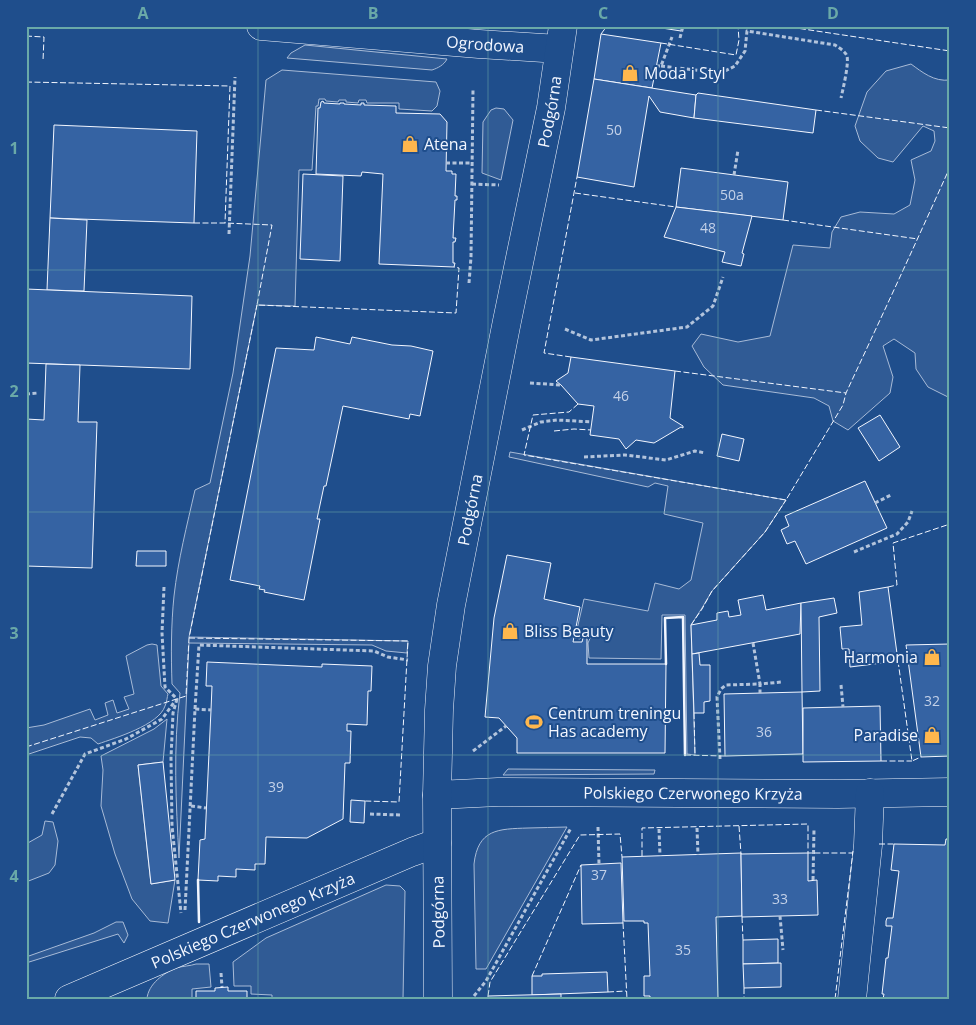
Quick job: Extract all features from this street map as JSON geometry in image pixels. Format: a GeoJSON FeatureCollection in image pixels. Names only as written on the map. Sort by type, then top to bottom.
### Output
{"type":"FeatureCollection","features":[{"type":"Feature","properties":{"kind":"street","name":"Ogrodowa"},"geometry":{"type":"LineString","coordinates":[[261,26],[479,44],[561,38]]}},
{"type":"Feature","properties":{"kind":"street","name":"Podgórna"},"geometry":{"type":"LineString","coordinates":[[438,999],[437,795],[442,666],[451,605],[551,108],[561,38]]}},
{"type":"Feature","properties":{"kind":"street","name":"Polskiego Czerwonego Krzyża"},"geometry":{"type":"LineString","coordinates":[[437,795],[498,792],[950,792]]}},
{"type":"Feature","properties":{"kind":"street"},"geometry":{"type":"LineString","coordinates":[[852,999],[868,845],[870,793]]}},
{"type":"Feature","properties":{"kind":"street","name":"Polskiego Czerwonego Krzyża"},"geometry":{"type":"LineString","coordinates":[[69,999],[186,942],[437,843]]}},
{"type":"Feature","properties":{"kind":"path"},"geometry":{"type":"LineString","coordinates":[[680,38],[683,26]]}},
{"type":"Feature","properties":{"kind":"path"},"geometry":{"type":"LineString","coordinates":[[656,66],[721,72],[735,66],[745,51],[747,32],[835,45],[847,55],[841,98]]}},
{"type":"Feature","properties":{"kind":"path"},"geometry":{"type":"LineString","coordinates":[[661,66],[672,37]]}},
{"type":"Feature","properties":{"kind":"path"},"geometry":{"type":"LineString","coordinates":[[228,234],[235,76]]}},
{"type":"Feature","properties":{"kind":"path"},"geometry":{"type":"LineString","coordinates":[[469,283],[473,90]]}},
{"type":"Feature","properties":{"kind":"path"},"geometry":{"type":"LineString","coordinates":[[734,175],[738,150]]}},
{"type":"Feature","properties":{"kind":"path"},"geometry":{"type":"LineString","coordinates":[[446,162],[472,163]]}},
{"type":"Feature","properties":{"kind":"path"},"geometry":{"type":"LineString","coordinates":[[472,184],[500,185]]}},
{"type":"Feature","properties":{"kind":"path"},"geometry":{"type":"LineString","coordinates":[[565,329],[591,340],[687,327],[713,306],[723,277]]}},
{"type":"Feature","properties":{"kind":"path"},"geometry":{"type":"LineString","coordinates":[[522,382],[562,386]]}},
{"type":"Feature","properties":{"kind":"path"},"geometry":{"type":"LineString","coordinates":[[26,394],[38,393]]}},
{"type":"Feature","properties":{"kind":"path"},"geometry":{"type":"LineString","coordinates":[[530,426],[557,420],[592,422]]}},
{"type":"Feature","properties":{"kind":"path"},"geometry":{"type":"LineString","coordinates":[[584,457],[625,455],[666,460],[695,451],[705,452]]}},
{"type":"Feature","properties":{"kind":"path"},"geometry":{"type":"LineString","coordinates":[[875,503],[891,495]]}},
{"type":"Feature","properties":{"kind":"path"},"geometry":{"type":"LineString","coordinates":[[854,552],[897,534],[908,522],[912,512]]}},
{"type":"Feature","properties":{"kind":"path"},"geometry":{"type":"LineString","coordinates":[[164,587],[162,633],[165,687],[177,699]]}},
{"type":"Feature","properties":{"kind":"path"},"geometry":{"type":"LineString","coordinates":[[753,643],[760,693]]}},
{"type":"Feature","properties":{"kind":"path"},"geometry":{"type":"LineString","coordinates":[[186,942],[190,806],[199,644],[374,651],[388,657],[407,660]]}},
{"type":"Feature","properties":{"kind":"path"},"geometry":{"type":"LineString","coordinates":[[720,756],[718,697],[721,690],[726,686],[781,682]]}},
{"type":"Feature","properties":{"kind":"path"},"geometry":{"type":"LineString","coordinates":[[841,685],[843,707]]}},
{"type":"Feature","properties":{"kind":"path"},"geometry":{"type":"LineString","coordinates":[[52,814],[86,754],[126,739],[162,719],[177,699]]}},
{"type":"Feature","properties":{"kind":"path"},"geometry":{"type":"LineString","coordinates":[[177,699],[173,713],[171,758],[172,826],[186,942]]}},
{"type":"Feature","properties":{"kind":"path"},"geometry":{"type":"LineString","coordinates":[[195,709],[211,710]]}},
{"type":"Feature","properties":{"kind":"path"},"geometry":{"type":"LineString","coordinates":[[473,752],[506,726]]}},
{"type":"Feature","properties":{"kind":"path"},"geometry":{"type":"LineString","coordinates":[[190,806],[206,808]]}},
{"type":"Feature","properties":{"kind":"path"},"geometry":{"type":"LineString","coordinates":[[370,814],[404,815]]}},
{"type":"Feature","properties":{"kind":"path"},"geometry":{"type":"LineString","coordinates":[[598,819],[599,864]]}},
{"type":"Feature","properties":{"kind":"path"},"geometry":{"type":"LineString","coordinates":[[697,827],[698,855]]}},
{"type":"Feature","properties":{"kind":"path"},"geometry":{"type":"LineString","coordinates":[[473,999],[486,980],[571,828]]}},
{"type":"Feature","properties":{"kind":"path"},"geometry":{"type":"LineString","coordinates":[[658,828],[660,856]]}},
{"type":"Feature","properties":{"kind":"path"},"geometry":{"type":"LineString","coordinates":[[813,880],[814,828]]}},
{"type":"Feature","properties":{"kind":"path"},"geometry":{"type":"LineString","coordinates":[[780,916],[783,950]]}},
{"type":"Feature","properties":{"kind":"shaded area"},"geometry":{"type":"Polygon","coordinates":[[[305,45],[447,59],[441,66],[432,70],[287,58],[291,53],[305,45]]]}},
{"type":"Feature","properties":{"kind":"shaded area"},"geometry":{"type":"Polygon","coordinates":[[[911,64],[934,78],[950,80],[950,398],[928,387],[916,369],[915,353],[894,339],[883,346],[893,377],[890,393],[848,430],[833,421],[829,406],[814,398],[723,385],[704,367],[692,346],[701,334],[738,342],[770,336],[793,245],[830,248],[832,232],[841,217],[860,212],[894,214],[910,205],[915,180],[911,160],[931,151],[935,141],[934,131],[923,126],[893,162],[878,158],[860,141],[855,126],[867,92],[886,71],[911,64]]]}},
{"type":"Feature","properties":{"kind":"shaded area"},"geometry":{"type":"Polygon","coordinates":[[[282,70],[436,82],[440,91],[437,106],[432,111],[399,109],[399,103],[367,103],[366,100],[359,100],[358,103],[346,102],[346,100],[339,100],[338,102],[319,99],[318,106],[316,106],[312,170],[299,170],[295,306],[257,305],[189,637],[408,641],[407,653],[386,651],[372,645],[189,643],[179,858],[176,755],[180,693],[172,684],[171,662],[174,596],[195,490],[210,483],[233,373],[250,256],[266,80],[282,70]]]}},
{"type":"Feature","properties":{"kind":"shaded area"},"geometry":{"type":"Polygon","coordinates":[[[496,108],[504,109],[513,120],[501,180],[482,173],[483,122],[491,110],[496,108]]]}},
{"type":"Feature","properties":{"kind":"shaded area"},"geometry":{"type":"Polygon","coordinates":[[[510,452],[786,500],[765,532],[712,591],[691,625],[695,755],[687,754],[685,615],[662,615],[661,659],[589,658],[588,643],[591,636],[581,636],[580,639],[575,638],[584,599],[648,611],[655,583],[679,589],[691,580],[703,523],[664,514],[668,486],[655,483],[648,487],[509,457],[510,452]]]}},
{"type":"Feature","properties":{"kind":"shaded area"},"geometry":{"type":"Polygon","coordinates":[[[152,644],[157,645],[161,686],[168,694],[161,713],[136,730],[98,744],[91,738],[80,737],[26,755],[26,728],[44,725],[90,709],[95,720],[108,715],[105,703],[113,700],[117,713],[129,709],[124,697],[134,694],[126,656],[152,644]]]}},
{"type":"Feature","properties":{"kind":"shaded area"},"geometry":{"type":"Polygon","coordinates":[[[167,719],[163,762],[138,765],[151,884],[175,880],[168,923],[150,921],[132,899],[115,854],[101,806],[103,770],[101,756],[154,729],[167,719]]]}},
{"type":"Feature","properties":{"kind":"shaded area"},"geometry":{"type":"Polygon","coordinates":[[[508,769],[655,770],[654,774],[503,775],[508,769]]]}},
{"type":"Feature","properties":{"kind":"shaded area"},"geometry":{"type":"Polygon","coordinates":[[[45,821],[53,822],[58,841],[55,865],[49,873],[26,882],[26,844],[42,835],[45,821]]]}},
{"type":"Feature","properties":{"kind":"shaded area"},"geometry":{"type":"Polygon","coordinates":[[[567,827],[486,969],[476,969],[474,864],[476,852],[480,844],[491,833],[507,829],[567,827]]]}},
{"type":"Feature","properties":{"kind":"shaded area"},"geometry":{"type":"Polygon","coordinates":[[[386,885],[400,886],[405,891],[403,999],[272,999],[272,995],[251,994],[251,986],[234,986],[233,962],[266,938],[386,885]]]}},
{"type":"Feature","properties":{"kind":"shaded area"},"geometry":{"type":"Polygon","coordinates":[[[116,922],[123,922],[128,935],[124,943],[118,934],[26,963],[26,957],[94,933],[116,922]]]}},
{"type":"Feature","properties":{"kind":"shaded area"},"geometry":{"type":"Polygon","coordinates":[[[196,964],[209,964],[211,987],[192,989],[192,998],[147,999],[153,984],[162,976],[176,968],[196,964]]]}},
{"type":"Feature","properties":{"kind":"building"},"geometry":{"type":"Polygon","coordinates":[[[649,26],[682,26],[681,31],[649,26]]]}},
{"type":"Feature","properties":{"kind":"building"},"geometry":{"type":"Polygon","coordinates":[[[601,34],[661,43],[652,88],[594,79],[601,34]]]}},
{"type":"Feature","properties":{"kind":"building"},"geometry":{"type":"Polygon","coordinates":[[[594,79],[696,95],[694,118],[660,112],[649,96],[634,187],[577,177],[594,79]]]}},
{"type":"Feature","properties":{"kind":"building"},"geometry":{"type":"Polygon","coordinates":[[[698,93],[816,110],[813,133],[694,118],[696,95],[698,93]]]}},
{"type":"Feature","properties":{"kind":"building"},"geometry":{"type":"Polygon","coordinates":[[[323,101],[324,103],[361,105],[361,103],[364,103],[364,105],[396,106],[396,113],[440,114],[447,122],[446,171],[452,171],[452,174],[456,174],[455,196],[457,196],[457,200],[455,200],[453,238],[456,238],[455,242],[453,242],[454,267],[379,264],[383,174],[362,172],[361,176],[316,174],[318,108],[320,108],[323,101]]]}},
{"type":"Feature","properties":{"kind":"building"},"geometry":{"type":"Polygon","coordinates":[[[54,125],[197,131],[194,223],[50,218],[54,125]]]}},
{"type":"Feature","properties":{"kind":"building"},"geometry":{"type":"Polygon","coordinates":[[[681,168],[788,182],[783,220],[676,207],[681,168]]]}},
{"type":"Feature","properties":{"kind":"building"},"geometry":{"type":"Polygon","coordinates":[[[303,174],[343,176],[340,261],[300,259],[303,174]]]}},
{"type":"Feature","properties":{"kind":"building"},"geometry":{"type":"Polygon","coordinates":[[[676,207],[752,216],[742,253],[744,254],[741,266],[722,262],[725,252],[664,237],[676,207]]]}},
{"type":"Feature","properties":{"kind":"building"},"geometry":{"type":"Polygon","coordinates":[[[50,218],[87,220],[84,291],[47,290],[50,218]]]}},
{"type":"Feature","properties":{"kind":"building"},"geometry":{"type":"Polygon","coordinates":[[[26,289],[192,296],[190,369],[26,363],[26,289]]]}},
{"type":"Feature","properties":{"kind":"building"},"geometry":{"type":"Polygon","coordinates":[[[316,337],[350,344],[352,337],[433,351],[420,416],[410,414],[409,419],[343,406],[317,519],[320,519],[304,600],[264,592],[265,590],[259,589],[260,586],[230,580],[276,348],[314,350],[316,337]]]}},
{"type":"Feature","properties":{"kind":"building"},"geometry":{"type":"Polygon","coordinates":[[[571,357],[675,371],[670,418],[683,426],[683,428],[681,427],[654,443],[636,440],[626,449],[619,439],[590,435],[594,406],[578,404],[556,381],[568,373],[571,357]]]}},
{"type":"Feature","properties":{"kind":"building"},"geometry":{"type":"Polygon","coordinates":[[[46,364],[80,365],[78,422],[97,422],[92,568],[26,566],[26,419],[44,420],[46,364]]]}},
{"type":"Feature","properties":{"kind":"building"},"geometry":{"type":"Polygon","coordinates":[[[880,415],[900,447],[879,461],[858,428],[880,415]]]}},
{"type":"Feature","properties":{"kind":"building"},"geometry":{"type":"Polygon","coordinates":[[[722,434],[744,439],[739,461],[717,456],[722,434]]]}},
{"type":"Feature","properties":{"kind":"building"},"geometry":{"type":"Polygon","coordinates":[[[865,481],[887,528],[806,564],[795,541],[787,544],[781,530],[789,526],[785,516],[865,481]]]}},
{"type":"Feature","properties":{"kind":"building"},"geometry":{"type":"Polygon","coordinates":[[[137,551],[166,551],[166,566],[136,566],[137,551]]]}},
{"type":"Feature","properties":{"kind":"building"},"geometry":{"type":"Polygon","coordinates":[[[507,555],[551,563],[544,599],[580,607],[573,642],[582,642],[583,638],[587,638],[587,664],[666,664],[665,753],[517,753],[517,738],[499,718],[485,717],[494,618],[507,555]]]}},
{"type":"Feature","properties":{"kind":"building"},"geometry":{"type":"Polygon","coordinates":[[[888,587],[898,661],[850,667],[849,649],[842,649],[840,627],[862,625],[859,592],[888,587]]]}},
{"type":"Feature","properties":{"kind":"building"},"geometry":{"type":"Polygon","coordinates":[[[763,595],[766,610],[801,603],[800,634],[692,654],[691,625],[717,620],[717,613],[728,611],[729,617],[741,615],[738,600],[763,595]]]}},
{"type":"Feature","properties":{"kind":"building"},"geometry":{"type":"Polygon","coordinates":[[[834,598],[837,613],[819,617],[820,691],[802,692],[801,603],[834,598]]]}},
{"type":"Feature","properties":{"kind":"building"},"geometry":{"type":"Polygon","coordinates":[[[950,644],[950,756],[921,757],[906,645],[950,644]]]}},
{"type":"Feature","properties":{"kind":"building"},"geometry":{"type":"Polygon","coordinates":[[[699,653],[700,665],[710,665],[710,701],[704,702],[704,713],[694,713],[692,654],[699,653]]]}},
{"type":"Feature","properties":{"kind":"building"},"geometry":{"type":"Polygon","coordinates":[[[207,662],[322,667],[322,664],[372,666],[371,691],[368,691],[367,725],[347,724],[347,731],[351,731],[350,763],[345,763],[343,819],[307,838],[266,837],[265,864],[255,864],[255,870],[236,869],[236,877],[218,876],[218,881],[198,880],[200,840],[205,839],[212,686],[206,686],[207,662]]]}},
{"type":"Feature","properties":{"kind":"building"},"geometry":{"type":"Polygon","coordinates":[[[802,692],[803,754],[725,756],[724,694],[802,692]]]}},
{"type":"Feature","properties":{"kind":"building"},"geometry":{"type":"Polygon","coordinates":[[[880,706],[881,761],[803,762],[803,708],[880,706]]]}},
{"type":"Feature","properties":{"kind":"building"},"geometry":{"type":"Polygon","coordinates":[[[163,762],[175,880],[151,884],[138,765],[163,762]]]}},
{"type":"Feature","properties":{"kind":"building"},"geometry":{"type":"Polygon","coordinates":[[[351,800],[365,801],[364,823],[350,822],[351,800]]]}},
{"type":"Feature","properties":{"kind":"building"},"geometry":{"type":"Polygon","coordinates":[[[946,839],[950,839],[950,999],[883,999],[886,958],[888,958],[892,926],[886,926],[886,921],[887,918],[893,918],[899,871],[891,870],[894,844],[945,845],[946,839]]]}},
{"type":"Feature","properties":{"kind":"building"},"geometry":{"type":"Polygon","coordinates":[[[741,853],[742,916],[716,917],[718,999],[650,999],[650,996],[644,996],[644,976],[650,976],[648,923],[644,923],[644,921],[624,921],[622,857],[741,853]]]}},
{"type":"Feature","properties":{"kind":"building"},"geometry":{"type":"Polygon","coordinates":[[[808,853],[808,881],[817,880],[818,915],[742,917],[741,854],[808,853]]]}},
{"type":"Feature","properties":{"kind":"building"},"geometry":{"type":"Polygon","coordinates":[[[621,863],[623,923],[582,924],[581,865],[621,863]]]}},
{"type":"Feature","properties":{"kind":"building"},"geometry":{"type":"Polygon","coordinates":[[[778,939],[778,963],[743,964],[743,940],[778,939]]]}},
{"type":"Feature","properties":{"kind":"building"},"geometry":{"type":"Polygon","coordinates":[[[781,963],[781,987],[744,988],[743,964],[781,963]]]}},
{"type":"Feature","properties":{"kind":"building"},"geometry":{"type":"Polygon","coordinates":[[[607,972],[608,992],[532,995],[532,976],[607,972]]]}},
{"type":"Feature","properties":{"kind":"building"},"geometry":{"type":"Polygon","coordinates":[[[228,987],[228,991],[247,991],[247,999],[196,999],[196,991],[215,991],[215,988],[228,987]]]}},
{"type":"Feature","properties":{"kind":"building"},"geometry":{"type":"Polygon","coordinates":[[[561,994],[561,999],[488,999],[488,996],[561,994]]]}},
{"type":"Feature","properties":{"kind":"fence"},"geometry":{"type":"LineString","coordinates":[[601,34],[607,26]]}},
{"type":"Feature","properties":{"kind":"fence"},"geometry":{"type":"LineString","coordinates":[[661,43],[736,55],[739,40],[738,26]]}},
{"type":"Feature","properties":{"kind":"fence"},"geometry":{"type":"LineString","coordinates":[[783,26],[950,51]]}},
{"type":"Feature","properties":{"kind":"fence"},"geometry":{"type":"LineString","coordinates":[[26,36],[44,37],[43,61]]}},
{"type":"Feature","properties":{"kind":"fence"},"geometry":{"type":"LineString","coordinates":[[26,82],[230,86],[225,223]]}},
{"type":"Feature","properties":{"kind":"fence"},"geometry":{"type":"LineString","coordinates":[[816,110],[950,128]]}},
{"type":"Feature","properties":{"kind":"fence"},"geometry":{"type":"LineString","coordinates":[[578,404],[569,412],[533,415],[524,455],[786,500],[843,405],[846,393],[950,167]]}},
{"type":"Feature","properties":{"kind":"fence"},"geometry":{"type":"LineString","coordinates":[[571,357],[544,353],[577,177]]}},
{"type":"Feature","properties":{"kind":"fence"},"geometry":{"type":"LineString","coordinates":[[575,193],[676,207]]}},
{"type":"Feature","properties":{"kind":"fence"},"geometry":{"type":"LineString","coordinates":[[783,220],[918,239]]}},
{"type":"Feature","properties":{"kind":"fence"},"geometry":{"type":"LineString","coordinates":[[194,223],[272,225],[257,305],[456,313],[459,268],[454,267]]}},
{"type":"Feature","properties":{"kind":"fence"},"geometry":{"type":"LineString","coordinates":[[26,747],[186,696],[189,638],[257,305]]}},
{"type":"Feature","properties":{"kind":"fence"},"geometry":{"type":"LineString","coordinates":[[675,371],[846,393]]}},
{"type":"Feature","properties":{"kind":"fence"},"geometry":{"type":"LineString","coordinates":[[554,431],[591,430]]}},
{"type":"Feature","properties":{"kind":"fence"},"geometry":{"type":"LineString","coordinates":[[691,625],[712,591],[765,532],[786,500]]}},
{"type":"Feature","properties":{"kind":"fence"},"geometry":{"type":"LineString","coordinates":[[888,587],[897,585],[893,543],[950,524]]}},
{"type":"Feature","properties":{"kind":"fence"},"geometry":{"type":"LineString","coordinates":[[189,638],[408,641],[399,802],[365,801]]}},
{"type":"Feature","properties":{"kind":"fence"},"geometry":{"type":"LineString","coordinates":[[898,661],[912,761],[921,757]]}},
{"type":"Feature","properties":{"kind":"fence"},"geometry":{"type":"LineString","coordinates":[[694,713],[695,755]]}},
{"type":"Feature","properties":{"kind":"fence"},"geometry":{"type":"LineString","coordinates":[[685,755],[725,756]]}},
{"type":"Feature","properties":{"kind":"fence"},"geometry":{"type":"LineString","coordinates":[[881,761],[912,761]]}},
{"type":"Feature","properties":{"kind":"fence"},"geometry":{"type":"LineString","coordinates":[[642,856],[642,828],[808,824],[808,853],[853,853]]}},
{"type":"Feature","properties":{"kind":"fence"},"geometry":{"type":"LineString","coordinates":[[739,826],[741,854]]}},
{"type":"Feature","properties":{"kind":"fence"},"geometry":{"type":"LineString","coordinates":[[488,996],[490,982],[580,835],[620,834],[622,857]]}},
{"type":"Feature","properties":{"kind":"fence"},"geometry":{"type":"LineString","coordinates":[[879,844],[894,844]]}},
{"type":"Feature","properties":{"kind":"fence"},"geometry":{"type":"LineString","coordinates":[[835,999],[853,851]]}},
{"type":"Feature","properties":{"kind":"fence"},"geometry":{"type":"LineString","coordinates":[[532,976],[581,865]]}},
{"type":"Feature","properties":{"kind":"fence"},"geometry":{"type":"LineString","coordinates":[[742,917],[743,940]]}},
{"type":"Feature","properties":{"kind":"fence"},"geometry":{"type":"LineString","coordinates":[[623,923],[627,999]]}},
{"type":"Feature","properties":{"kind":"fence"},"geometry":{"type":"LineString","coordinates":[[744,988],[744,999]]}},
{"type":"Feature","properties":{"kind":"fence"},"geometry":{"type":"LineString","coordinates":[[608,992],[626,991]]}},
{"type":"Feature","properties":{"kind":"wall"},"geometry":{"type":"LineString","coordinates":[[666,664],[665,618],[683,617],[685,755]]}},
{"type":"Feature","properties":{"kind":"wall"},"geometry":{"type":"LineString","coordinates":[[198,880],[199,922]]}},
{"type":"Feature","properties":{"kind":"place","name":"Moda i Styl"},"geometry":{"type":"Point","coordinates":[630,73]}},
{"type":"Feature","properties":{"kind":"place","name":"Atena"},"geometry":{"type":"Point","coordinates":[410,144]}},
{"type":"Feature","properties":{"kind":"place","name":"Bliss Beauty"},"geometry":{"type":"Point","coordinates":[510,631]}},
{"type":"Feature","properties":{"kind":"place","name":"Harmonia"},"geometry":{"type":"Point","coordinates":[932,657]}},
{"type":"Feature","properties":{"kind":"place","name":"Centrum treningu Has academy"},"geometry":{"type":"Point","coordinates":[534,722]}},
{"type":"Feature","properties":{"kind":"place","name":"Paradise"},"geometry":{"type":"Point","coordinates":[932,735]}}]}
